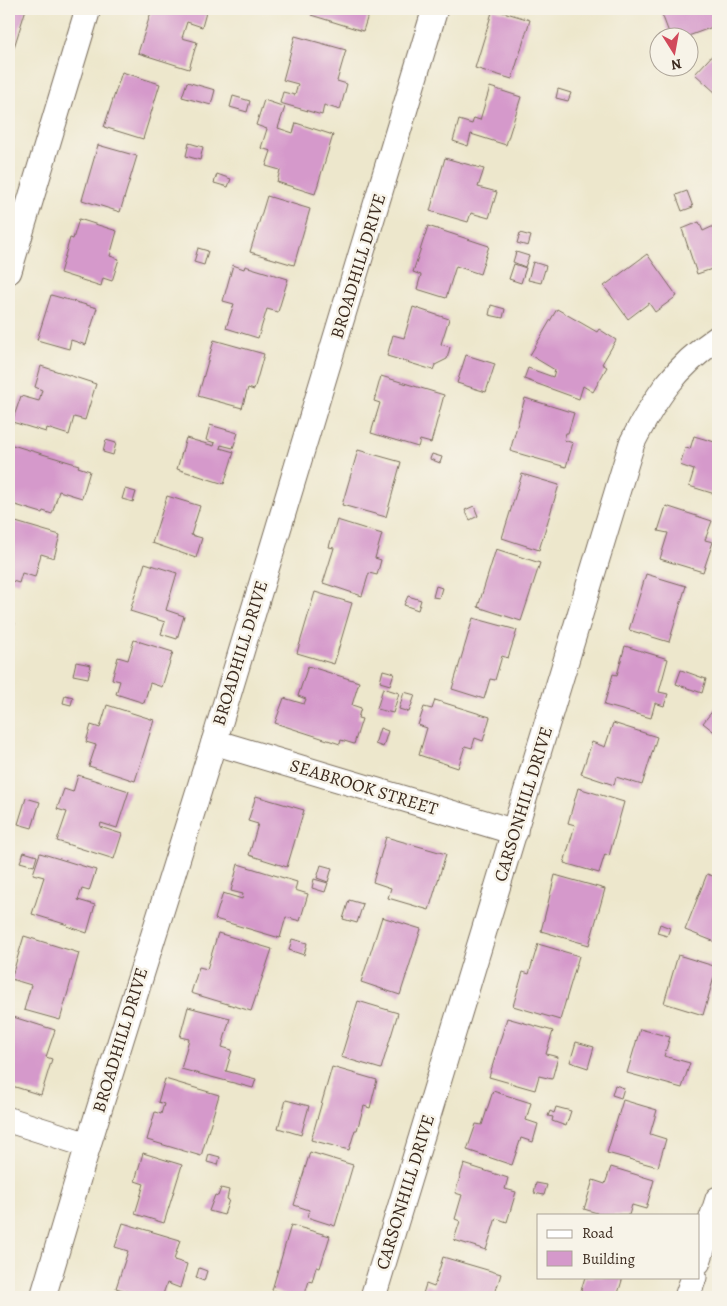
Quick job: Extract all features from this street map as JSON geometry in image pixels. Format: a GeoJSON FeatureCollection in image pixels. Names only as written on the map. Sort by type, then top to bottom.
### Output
{"type":"FeatureCollection","features":[{"type":"Feature","properties":{"kind":"street"},"geometry":{"type":"LineString","coordinates":[[9,271],[88,9]]}},
{"type":"Feature","properties":{"kind":"street","name":"BROADHILL DRIVE"},"geometry":{"type":"LineString","coordinates":[[43,1297],[88,1145],[214,742],[435,9]]}},
{"type":"Feature","properties":{"kind":"street","name":"CARSONHILL DRIVE"},"geometry":{"type":"LineString","coordinates":[[373,1297],[632,444],[650,408],[669,381],[697,353],[718,338]]}},
{"type":"Feature","properties":{"kind":"street","name":"SEABROOK STREET"},"geometry":{"type":"LineString","coordinates":[[214,742],[515,832]]}},
{"type":"Feature","properties":{"kind":"street"},"geometry":{"type":"LineString","coordinates":[[9,1120],[88,1145]]}},
{"type":"Feature","properties":{"kind":"street"},"geometry":{"type":"LineString","coordinates":[[700,1256],[718,1199]]}},
{"type":"Feature","properties":{"kind":"street"},"geometry":{"type":"LineString","coordinates":[[687,1297],[694,1278]]}},
{"type":"Feature","properties":{"kind":"building"},"geometry":{"type":"Polygon","coordinates":[[[9,9],[26,9],[11,57],[9,57],[9,9]]]}},
{"type":"Feature","properties":{"kind":"building"},"geometry":{"type":"Polygon","coordinates":[[[152,9],[207,9],[202,27],[187,22],[182,38],[197,42],[189,69],[138,53],[152,9]]]}},
{"type":"Feature","properties":{"kind":"building"},"geometry":{"type":"Polygon","coordinates":[[[314,9],[370,9],[363,31],[311,15],[314,9]]]}},
{"type":"Feature","properties":{"kind":"building"},"geometry":{"type":"Polygon","coordinates":[[[493,9],[530,20],[512,79],[475,68],[493,9]]]}},
{"type":"Feature","properties":{"kind":"building"},"geometry":{"type":"Polygon","coordinates":[[[660,9],[712,9],[718,25],[700,32],[700,28],[667,28],[660,9]]]}},
{"type":"Feature","properties":{"kind":"building"},"geometry":{"type":"Polygon","coordinates":[[[295,36],[346,50],[337,81],[347,84],[340,110],[324,105],[322,115],[280,103],[283,92],[295,95],[298,84],[283,80],[295,36]]]}},
{"type":"Feature","properties":{"kind":"building"},"geometry":{"type":"Polygon","coordinates":[[[718,49],[718,95],[699,78],[700,69],[718,49]]]}},
{"type":"Feature","properties":{"kind":"building"},"geometry":{"type":"Polygon","coordinates":[[[122,72],[160,84],[143,139],[104,127],[122,72]]]}},
{"type":"Feature","properties":{"kind":"building"},"geometry":{"type":"Polygon","coordinates":[[[187,82],[215,90],[211,105],[182,97],[187,82]]]}},
{"type":"Feature","properties":{"kind":"building"},"geometry":{"type":"Polygon","coordinates":[[[490,87],[521,97],[506,145],[471,134],[468,146],[453,141],[459,120],[472,124],[474,118],[480,120],[490,87]]]}},
{"type":"Feature","properties":{"kind":"building"},"geometry":{"type":"Polygon","coordinates":[[[558,89],[571,93],[568,101],[556,98],[558,89]]]}},
{"type":"Feature","properties":{"kind":"building"},"geometry":{"type":"Polygon","coordinates":[[[233,96],[250,101],[247,112],[230,107],[233,96]]]}},
{"type":"Feature","properties":{"kind":"building"},"geometry":{"type":"Polygon","coordinates":[[[264,100],[285,107],[278,128],[293,133],[296,123],[333,135],[315,194],[277,182],[280,170],[266,166],[271,151],[261,148],[267,129],[256,125],[264,100]]]}},
{"type":"Feature","properties":{"kind":"building"},"geometry":{"type":"Polygon","coordinates":[[[189,143],[203,147],[200,160],[186,156],[189,143]]]}},
{"type":"Feature","properties":{"kind":"building"},"geometry":{"type":"Polygon","coordinates":[[[98,145],[137,156],[120,212],[82,200],[98,145]]]}},
{"type":"Feature","properties":{"kind":"building"},"geometry":{"type":"Polygon","coordinates":[[[445,158],[484,169],[478,187],[497,192],[489,218],[471,213],[468,222],[430,211],[445,158]]]}},
{"type":"Feature","properties":{"kind":"building"},"geometry":{"type":"Polygon","coordinates":[[[217,174],[231,179],[228,187],[214,183],[217,174]]]}},
{"type":"Feature","properties":{"kind":"building"},"geometry":{"type":"Polygon","coordinates":[[[687,191],[693,207],[682,211],[676,195],[687,191]]]}},
{"type":"Feature","properties":{"kind":"building"},"geometry":{"type":"Polygon","coordinates":[[[267,196],[310,209],[294,265],[250,252],[267,196]]]}},
{"type":"Feature","properties":{"kind":"building"},"geometry":{"type":"Polygon","coordinates":[[[79,219],[117,231],[110,256],[119,259],[112,281],[103,278],[101,286],[60,273],[70,238],[73,239],[79,219]]]}},
{"type":"Feature","properties":{"kind":"building"},"geometry":{"type":"Polygon","coordinates":[[[699,222],[703,231],[718,224],[718,267],[697,274],[682,229],[699,222]]]}},
{"type":"Feature","properties":{"kind":"building"},"geometry":{"type":"Polygon","coordinates":[[[428,226],[489,246],[480,274],[456,266],[446,298],[417,289],[421,275],[413,272],[428,226]]]}},
{"type":"Feature","properties":{"kind":"building"},"geometry":{"type":"Polygon","coordinates":[[[520,233],[531,236],[528,246],[517,243],[520,233]]]}},
{"type":"Feature","properties":{"kind":"building"},"geometry":{"type":"Polygon","coordinates":[[[198,248],[208,251],[204,265],[194,262],[198,248]]]}},
{"type":"Feature","properties":{"kind":"building"},"geometry":{"type":"Polygon","coordinates":[[[516,252],[529,256],[525,267],[513,262],[516,252]]]}},
{"type":"Feature","properties":{"kind":"building"},"geometry":{"type":"Polygon","coordinates":[[[647,254],[677,296],[655,312],[649,303],[628,319],[604,286],[647,254]]]}},
{"type":"Feature","properties":{"kind":"building"},"geometry":{"type":"Polygon","coordinates":[[[533,262],[546,266],[541,283],[528,280],[533,262]]]}},
{"type":"Feature","properties":{"kind":"building"},"geometry":{"type":"Polygon","coordinates":[[[514,264],[526,268],[521,283],[509,279],[514,264]]]}},
{"type":"Feature","properties":{"kind":"building"},"geometry":{"type":"Polygon","coordinates":[[[233,265],[244,269],[245,266],[288,279],[278,312],[267,309],[258,338],[226,328],[234,304],[223,301],[233,265]]]}},
{"type":"Feature","properties":{"kind":"building"},"geometry":{"type":"Polygon","coordinates":[[[51,295],[97,308],[86,345],[71,340],[69,349],[37,340],[51,295]]]}},
{"type":"Feature","properties":{"kind":"building"},"geometry":{"type":"Polygon","coordinates":[[[491,305],[505,309],[503,318],[489,315],[491,305]]]}},
{"type":"Feature","properties":{"kind":"building"},"geometry":{"type":"Polygon","coordinates":[[[413,307],[449,319],[441,344],[450,347],[447,359],[435,365],[433,370],[387,356],[393,335],[404,338],[413,307]]]}},
{"type":"Feature","properties":{"kind":"building"},"geometry":{"type":"Polygon","coordinates":[[[557,309],[597,332],[599,329],[616,340],[602,364],[607,367],[593,392],[583,386],[579,399],[524,379],[528,368],[553,377],[555,370],[530,355],[557,309]]]}},
{"type":"Feature","properties":{"kind":"building"},"geometry":{"type":"Polygon","coordinates":[[[214,340],[264,354],[254,390],[248,388],[242,408],[198,396],[214,340]]]}},
{"type":"Feature","properties":{"kind":"building"},"geometry":{"type":"Polygon","coordinates":[[[466,355],[495,364],[486,392],[457,383],[466,355]]]}},
{"type":"Feature","properties":{"kind":"building"},"geometry":{"type":"Polygon","coordinates":[[[41,366],[96,384],[85,420],[74,417],[69,435],[47,428],[46,432],[12,422],[21,396],[39,401],[42,390],[35,387],[41,366]]]}},
{"type":"Feature","properties":{"kind":"building"},"geometry":{"type":"Polygon","coordinates":[[[381,376],[444,395],[431,443],[420,440],[418,447],[371,433],[380,403],[374,401],[381,376]]]}},
{"type":"Feature","properties":{"kind":"building"},"geometry":{"type":"Polygon","coordinates":[[[525,398],[574,413],[564,440],[573,443],[566,467],[510,451],[525,398]]]}},
{"type":"Feature","properties":{"kind":"building"},"geometry":{"type":"Polygon","coordinates":[[[210,425],[238,433],[233,448],[221,445],[220,448],[234,452],[224,484],[177,469],[186,438],[214,446],[215,443],[206,440],[210,425]]]}},
{"type":"Feature","properties":{"kind":"building"},"geometry":{"type":"Polygon","coordinates":[[[694,436],[718,443],[718,495],[689,486],[694,470],[680,465],[685,448],[690,449],[694,436]]]}},
{"type":"Feature","properties":{"kind":"building"},"geometry":{"type":"Polygon","coordinates":[[[106,440],[116,443],[113,455],[103,452],[106,440]]]}},
{"type":"Feature","properties":{"kind":"building"},"geometry":{"type":"Polygon","coordinates":[[[9,444],[79,465],[78,467],[90,471],[82,498],[59,491],[52,514],[43,511],[42,513],[9,503],[9,444]]]}},
{"type":"Feature","properties":{"kind":"building"},"geometry":{"type":"Polygon","coordinates":[[[358,450],[401,462],[386,517],[342,505],[358,450]]]}},
{"type":"Feature","properties":{"kind":"building"},"geometry":{"type":"Polygon","coordinates":[[[432,454],[442,457],[440,463],[430,459],[432,454]]]}},
{"type":"Feature","properties":{"kind":"building"},"geometry":{"type":"Polygon","coordinates":[[[522,474],[559,485],[539,550],[502,538],[522,474]]]}},
{"type":"Feature","properties":{"kind":"building"},"geometry":{"type":"Polygon","coordinates":[[[125,489],[136,492],[133,502],[122,499],[125,489]]]}},
{"type":"Feature","properties":{"kind":"building"},"geometry":{"type":"Polygon","coordinates":[[[167,496],[200,506],[191,535],[202,538],[196,558],[152,543],[167,496]]]}},
{"type":"Feature","properties":{"kind":"building"},"geometry":{"type":"Polygon","coordinates":[[[474,506],[478,516],[470,520],[465,510],[474,506]]]}},
{"type":"Feature","properties":{"kind":"building"},"geometry":{"type":"Polygon","coordinates":[[[666,506],[712,521],[705,540],[713,542],[703,572],[660,559],[668,533],[658,531],[666,506]]]}},
{"type":"Feature","properties":{"kind":"building"},"geometry":{"type":"Polygon","coordinates":[[[9,520],[60,535],[54,558],[41,554],[35,577],[22,573],[19,583],[9,580],[9,520]]]}},
{"type":"Feature","properties":{"kind":"building"},"geometry":{"type":"Polygon","coordinates":[[[337,520],[382,534],[375,558],[381,560],[377,575],[369,573],[362,596],[323,583],[334,548],[329,547],[337,520]]]}},
{"type":"Feature","properties":{"kind":"building"},"geometry":{"type":"Polygon","coordinates":[[[496,549],[540,563],[521,621],[478,607],[496,549]]]}},
{"type":"Feature","properties":{"kind":"building"},"geometry":{"type":"Polygon","coordinates":[[[145,563],[177,573],[166,610],[184,616],[177,639],[161,634],[165,622],[130,611],[145,563]]]}},
{"type":"Feature","properties":{"kind":"building"},"geometry":{"type":"Polygon","coordinates":[[[646,574],[686,586],[669,642],[629,630],[646,574]]]}},
{"type":"Feature","properties":{"kind":"building"},"geometry":{"type":"Polygon","coordinates":[[[436,586],[442,588],[439,598],[433,597],[436,586]]]}},
{"type":"Feature","properties":{"kind":"building"},"geometry":{"type":"Polygon","coordinates":[[[315,592],[352,603],[334,664],[297,653],[315,592]]]}},
{"type":"Feature","properties":{"kind":"building"},"geometry":{"type":"Polygon","coordinates":[[[408,596],[421,600],[418,610],[404,605],[408,596]]]}},
{"type":"Feature","properties":{"kind":"building"},"geometry":{"type":"Polygon","coordinates":[[[473,618],[517,630],[508,658],[502,656],[495,680],[490,679],[484,699],[452,689],[473,618]]]}},
{"type":"Feature","properties":{"kind":"building"},"geometry":{"type":"Polygon","coordinates":[[[9,621],[15,623],[9,642],[9,621]]]}},
{"type":"Feature","properties":{"kind":"building"},"geometry":{"type":"Polygon","coordinates":[[[134,640],[173,652],[162,687],[150,683],[144,703],[116,694],[120,681],[112,679],[118,657],[128,660],[134,640]]]}},
{"type":"Feature","properties":{"kind":"building"},"geometry":{"type":"Polygon","coordinates":[[[625,646],[668,659],[659,692],[668,694],[664,706],[655,703],[651,718],[604,705],[613,674],[617,675],[625,646]]]}},
{"type":"Feature","properties":{"kind":"building"},"geometry":{"type":"Polygon","coordinates":[[[76,662],[91,665],[88,678],[73,675],[76,662]]]}},
{"type":"Feature","properties":{"kind":"building"},"geometry":{"type":"Polygon","coordinates":[[[308,666],[359,682],[352,705],[361,708],[358,718],[362,719],[354,744],[341,740],[340,744],[275,723],[284,698],[304,704],[306,699],[298,696],[308,666]]]}},
{"type":"Feature","properties":{"kind":"building"},"geometry":{"type":"Polygon","coordinates":[[[383,670],[394,673],[390,685],[380,682],[383,670]]]}},
{"type":"Feature","properties":{"kind":"building"},"geometry":{"type":"Polygon","coordinates":[[[681,670],[706,679],[702,693],[676,684],[681,670]]]}},
{"type":"Feature","properties":{"kind":"building"},"geometry":{"type":"Polygon","coordinates":[[[383,688],[399,693],[393,713],[377,709],[383,688]]]}},
{"type":"Feature","properties":{"kind":"building"},"geometry":{"type":"Polygon","coordinates":[[[404,692],[415,695],[409,712],[399,709],[404,692]]]}},
{"type":"Feature","properties":{"kind":"building"},"geometry":{"type":"Polygon","coordinates":[[[65,695],[73,697],[71,705],[63,703],[65,695]]]}},
{"type":"Feature","properties":{"kind":"building"},"geometry":{"type":"Polygon","coordinates":[[[435,700],[490,717],[483,741],[475,738],[472,748],[465,746],[458,768],[419,755],[427,728],[418,725],[424,707],[432,709],[435,700]]]}},
{"type":"Feature","properties":{"kind":"building"},"geometry":{"type":"Polygon","coordinates":[[[718,704],[718,735],[703,723],[718,704]]]}},
{"type":"Feature","properties":{"kind":"building"},"geometry":{"type":"Polygon","coordinates":[[[107,705],[154,720],[135,781],[89,766],[96,745],[86,742],[91,725],[100,728],[107,705]]]}},
{"type":"Feature","properties":{"kind":"building"},"geometry":{"type":"Polygon","coordinates":[[[613,723],[657,737],[642,785],[616,777],[614,785],[581,774],[592,742],[605,747],[613,723]]]}},
{"type":"Feature","properties":{"kind":"building"},"geometry":{"type":"Polygon","coordinates":[[[380,728],[388,731],[383,747],[375,744],[380,728]]]}},
{"type":"Feature","properties":{"kind":"building"},"geometry":{"type":"Polygon","coordinates":[[[78,775],[129,791],[117,828],[101,823],[100,827],[122,834],[114,859],[57,841],[67,812],[57,809],[64,789],[73,792],[78,775]]]}},
{"type":"Feature","properties":{"kind":"building"},"geometry":{"type":"Polygon","coordinates":[[[578,788],[624,802],[609,856],[605,854],[599,873],[564,863],[575,825],[568,823],[578,788]]]}},
{"type":"Feature","properties":{"kind":"building"},"geometry":{"type":"Polygon","coordinates":[[[256,796],[304,810],[287,867],[249,855],[258,824],[248,821],[256,796]]]}},
{"type":"Feature","properties":{"kind":"building"},"geometry":{"type":"Polygon","coordinates":[[[26,798],[40,802],[32,828],[18,824],[26,798]]]}},
{"type":"Feature","properties":{"kind":"building"},"geometry":{"type":"Polygon","coordinates":[[[386,837],[446,854],[429,910],[388,898],[391,888],[373,882],[386,837]]]}},
{"type":"Feature","properties":{"kind":"building"},"geometry":{"type":"Polygon","coordinates":[[[24,852],[37,856],[34,866],[20,862],[24,852]]]}},
{"type":"Feature","properties":{"kind":"building"},"geometry":{"type":"Polygon","coordinates":[[[40,853],[96,870],[89,891],[82,889],[78,900],[95,905],[87,933],[32,914],[44,877],[33,874],[40,853]]]}},
{"type":"Feature","properties":{"kind":"building"},"geometry":{"type":"Polygon","coordinates":[[[238,864],[297,882],[295,890],[308,894],[300,921],[286,917],[280,938],[215,919],[223,893],[242,899],[243,894],[231,891],[238,864]]]}},
{"type":"Feature","properties":{"kind":"building"},"geometry":{"type":"Polygon","coordinates":[[[321,865],[332,868],[328,882],[317,878],[321,865]]]}},
{"type":"Feature","properties":{"kind":"building"},"geometry":{"type":"Polygon","coordinates":[[[707,874],[718,878],[718,943],[685,930],[707,874]]]}},
{"type":"Feature","properties":{"kind":"building"},"geometry":{"type":"Polygon","coordinates":[[[555,875],[605,889],[589,945],[541,931],[555,875]]]}},
{"type":"Feature","properties":{"kind":"building"},"geometry":{"type":"Polygon","coordinates":[[[314,879],[328,883],[325,892],[312,888],[314,879]]]}},
{"type":"Feature","properties":{"kind":"building"},"geometry":{"type":"Polygon","coordinates":[[[349,900],[363,904],[357,923],[343,919],[349,900]]]}},
{"type":"Feature","properties":{"kind":"building"},"geometry":{"type":"Polygon","coordinates":[[[382,917],[421,929],[400,995],[361,982],[382,917]]]}},
{"type":"Feature","properties":{"kind":"building"},"geometry":{"type":"Polygon","coordinates":[[[660,924],[670,928],[667,936],[657,933],[660,924]]]}},
{"type":"Feature","properties":{"kind":"building"},"geometry":{"type":"Polygon","coordinates":[[[218,933],[272,949],[251,1011],[191,993],[199,967],[207,969],[218,933]]]}},
{"type":"Feature","properties":{"kind":"building"},"geometry":{"type":"Polygon","coordinates":[[[24,936],[79,953],[60,1020],[24,1010],[31,985],[11,979],[24,936]]]}},
{"type":"Feature","properties":{"kind":"building"},"geometry":{"type":"Polygon","coordinates":[[[292,939],[307,943],[304,955],[289,950],[292,939]]]}},
{"type":"Feature","properties":{"kind":"building"},"geometry":{"type":"Polygon","coordinates":[[[538,944],[579,956],[560,1020],[513,1006],[523,972],[529,974],[538,944]]]}},
{"type":"Feature","properties":{"kind":"building"},"geometry":{"type":"Polygon","coordinates":[[[678,955],[717,967],[703,1015],[664,1003],[678,955]]]}},
{"type":"Feature","properties":{"kind":"building"},"geometry":{"type":"Polygon","coordinates":[[[358,1001],[398,1013],[381,1069],[341,1057],[358,1001]]]}},
{"type":"Feature","properties":{"kind":"building"},"geometry":{"type":"Polygon","coordinates":[[[188,1007],[230,1018],[222,1047],[232,1050],[226,1071],[256,1079],[253,1088],[181,1069],[189,1039],[180,1037],[188,1007]]]}},
{"type":"Feature","properties":{"kind":"building"},"geometry":{"type":"Polygon","coordinates":[[[10,1016],[55,1030],[46,1057],[52,1059],[41,1095],[9,1085],[10,1016]]]}},
{"type":"Feature","properties":{"kind":"building"},"geometry":{"type":"Polygon","coordinates":[[[507,1018],[553,1031],[546,1054],[558,1057],[552,1079],[539,1076],[535,1090],[489,1077],[507,1018]]]}},
{"type":"Feature","properties":{"kind":"building"},"geometry":{"type":"Polygon","coordinates":[[[640,1029],[670,1037],[664,1056],[690,1063],[682,1088],[627,1073],[640,1029]]]}},
{"type":"Feature","properties":{"kind":"building"},"geometry":{"type":"Polygon","coordinates":[[[576,1042],[594,1047],[588,1068],[570,1062],[576,1042]]]}},
{"type":"Feature","properties":{"kind":"building"},"geometry":{"type":"Polygon","coordinates":[[[332,1067],[377,1080],[370,1108],[364,1106],[349,1150],[311,1140],[332,1067]]]}},
{"type":"Feature","properties":{"kind":"building"},"geometry":{"type":"Polygon","coordinates":[[[165,1079],[219,1095],[201,1156],[147,1140],[155,1112],[161,1114],[164,1104],[158,1102],[165,1079]]]}},
{"type":"Feature","properties":{"kind":"building"},"geometry":{"type":"Polygon","coordinates":[[[615,1085],[624,1088],[621,1098],[612,1095],[615,1085]]]}},
{"type":"Feature","properties":{"kind":"building"},"geometry":{"type":"Polygon","coordinates":[[[493,1091],[531,1103],[526,1120],[538,1124],[533,1142],[521,1138],[512,1165],[467,1150],[476,1124],[482,1125],[493,1091]]]}},
{"type":"Feature","properties":{"kind":"building"},"geometry":{"type":"Polygon","coordinates":[[[286,1100],[309,1106],[301,1135],[278,1128],[286,1100]]]}},
{"type":"Feature","properties":{"kind":"building"},"geometry":{"type":"Polygon","coordinates":[[[623,1100],[657,1110],[650,1134],[666,1139],[658,1167],[607,1153],[623,1100]]]}},
{"type":"Feature","properties":{"kind":"building"},"geometry":{"type":"Polygon","coordinates":[[[556,1107],[571,1111],[566,1126],[552,1121],[553,1117],[548,1116],[550,1111],[554,1113],[556,1107]]]}},
{"type":"Feature","properties":{"kind":"building"},"geometry":{"type":"Polygon","coordinates":[[[310,1152],[353,1165],[335,1226],[307,1217],[309,1210],[294,1205],[310,1152]]]}},
{"type":"Feature","properties":{"kind":"building"},"geometry":{"type":"Polygon","coordinates":[[[143,1153],[182,1165],[164,1223],[135,1214],[144,1184],[135,1181],[143,1153]]]}},
{"type":"Feature","properties":{"kind":"building"},"geometry":{"type":"Polygon","coordinates":[[[209,1154],[220,1157],[218,1165],[207,1162],[209,1154]]]}},
{"type":"Feature","properties":{"kind":"building"},"geometry":{"type":"Polygon","coordinates":[[[464,1164],[508,1178],[505,1189],[516,1192],[507,1222],[496,1218],[486,1250],[454,1240],[460,1221],[455,1219],[462,1195],[455,1193],[464,1164]]]}},
{"type":"Feature","properties":{"kind":"building"},"geometry":{"type":"Polygon","coordinates":[[[611,1167],[654,1180],[646,1209],[632,1205],[629,1214],[597,1214],[584,1209],[593,1180],[605,1184],[611,1167]]]}},
{"type":"Feature","properties":{"kind":"building"},"geometry":{"type":"Polygon","coordinates":[[[536,1183],[547,1185],[544,1195],[534,1193],[536,1183]]]}},
{"type":"Feature","properties":{"kind":"building"},"geometry":{"type":"Polygon","coordinates":[[[221,1188],[229,1190],[227,1199],[229,1200],[224,1215],[209,1211],[215,1195],[218,1196],[221,1188]]]}},
{"type":"Feature","properties":{"kind":"building"},"geometry":{"type":"Polygon","coordinates":[[[123,1223],[180,1240],[174,1260],[187,1264],[180,1288],[167,1283],[162,1297],[145,1297],[116,1288],[128,1251],[115,1247],[123,1223]]]}},
{"type":"Feature","properties":{"kind":"building"},"geometry":{"type":"Polygon","coordinates":[[[291,1225],[330,1236],[320,1268],[316,1267],[312,1282],[309,1281],[304,1297],[294,1297],[272,1290],[291,1225]]]}},
{"type":"Feature","properties":{"kind":"building"},"geometry":{"type":"Polygon","coordinates":[[[443,1257],[501,1274],[494,1297],[422,1297],[426,1284],[434,1287],[443,1257]]]}},
{"type":"Feature","properties":{"kind":"building"},"geometry":{"type":"Polygon","coordinates":[[[199,1268],[207,1271],[204,1281],[196,1278],[199,1268]]]}},
{"type":"Feature","properties":{"kind":"building"},"geometry":{"type":"Polygon","coordinates":[[[585,1278],[623,1278],[617,1297],[579,1297],[585,1278]]]}}]}
